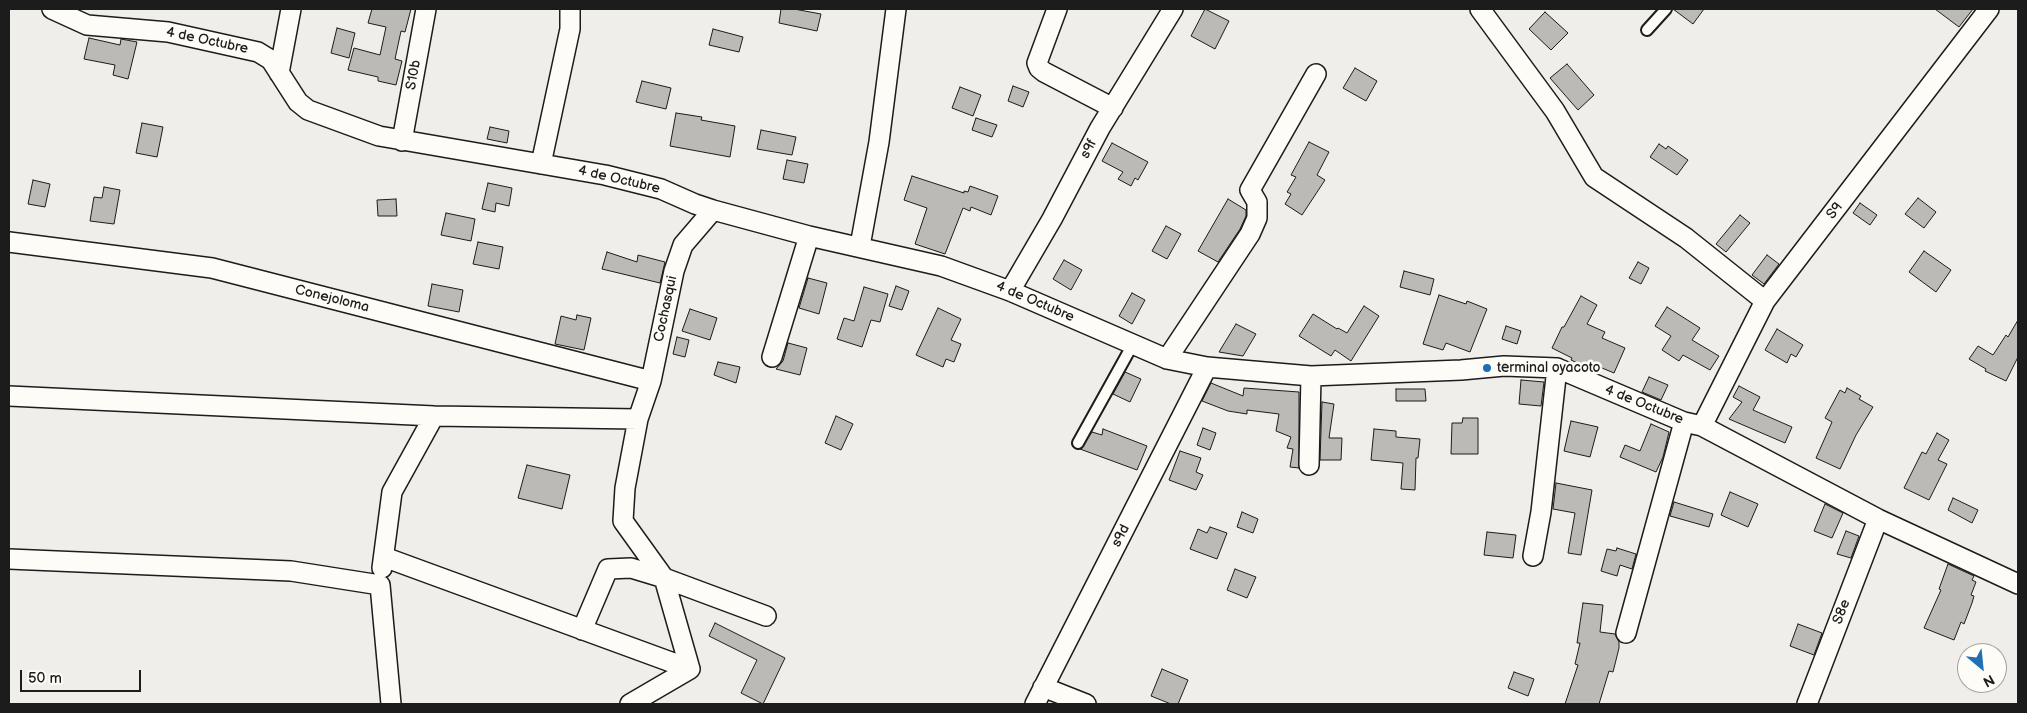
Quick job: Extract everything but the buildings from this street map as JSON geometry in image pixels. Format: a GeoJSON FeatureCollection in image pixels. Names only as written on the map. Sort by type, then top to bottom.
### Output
{"type":"FeatureCollection","features":[{"type":"Feature","properties":{"kind":"street","name":"4 de Octubre"},"geometry":{"type":"LineString","coordinates":[[52,9],[87,25],[168,32],[258,52],[271,60],[298,102],[308,110],[379,136],[605,175],[662,189],[713,210],[809,236],[860,246],[941,266],[1010,291],[1167,359],[1207,367],[1311,376],[1461,370],[1504,366],[1557,368],[1693,424],[1878,519],[2018,584]]}},
{"type":"Feature","properties":{"kind":"street"},"geometry":{"type":"LineString","coordinates":[[279,73],[291,9]]}},
{"type":"Feature","properties":{"kind":"street","name":"S10b"},"geometry":{"type":"LineString","coordinates":[[402,141],[426,9]]}},
{"type":"Feature","properties":{"kind":"street"},"geometry":{"type":"LineString","coordinates":[[541,164],[570,29],[570,9]]}},
{"type":"Feature","properties":{"kind":"street"},"geometry":{"type":"LineString","coordinates":[[860,246],[879,142],[896,9]]}},
{"type":"Feature","properties":{"kind":"street"},"geometry":{"type":"LineString","coordinates":[[1057,9],[1037,62],[1039,68],[1113,108]]}},
{"type":"Feature","properties":{"kind":"street","name":"s9f"},"geometry":{"type":"LineString","coordinates":[[1010,291],[1052,219],[1100,128],[1173,9]]}},
{"type":"Feature","properties":{"kind":"street"},"geometry":{"type":"LineString","coordinates":[[1480,9],[1555,111],[1594,177],[1686,238],[1765,301]]}},
{"type":"Feature","properties":{"kind":"street","name":"S9"},"geometry":{"type":"LineString","coordinates":[[1626,633],[1693,424],[1765,301],[1989,9]]}},
{"type":"Feature","properties":{"kind":"street"},"geometry":{"type":"LineString","coordinates":[[1167,359],[1250,234],[1257,218],[1257,202],[1250,190],[1316,74]]}},
{"type":"Feature","properties":{"kind":"street","name":"Cochasqui"},"geometry":{"type":"LineString","coordinates":[[664,578],[623,521],[625,488],[638,418],[650,381],[674,271],[683,245],[713,210]]}},
{"type":"Feature","properties":{"kind":"street"},"geometry":{"type":"LineString","coordinates":[[772,356],[809,236]]}},
{"type":"Feature","properties":{"kind":"street","name":"Conejoloma"},"geometry":{"type":"LineString","coordinates":[[9,242],[212,268],[650,381]]}},
{"type":"Feature","properties":{"kind":"street","name":"s9d"},"geometry":{"type":"LineString","coordinates":[[1035,704],[1207,367]]}},
{"type":"Feature","properties":{"kind":"street"},"geometry":{"type":"LineString","coordinates":[[1533,556],[1541,512],[1557,368]]}},
{"type":"Feature","properties":{"kind":"street"},"geometry":{"type":"LineString","coordinates":[[1309,465],[1311,376]]}},
{"type":"Feature","properties":{"kind":"street"},"geometry":{"type":"LineString","coordinates":[[9,396],[434,416],[638,418]]}},
{"type":"Feature","properties":{"kind":"street"},"geometry":{"type":"LineString","coordinates":[[391,704],[380,584],[392,492],[434,416]]}},
{"type":"Feature","properties":{"kind":"street","name":"S8e"},"geometry":{"type":"LineString","coordinates":[[1807,704],[1878,519]]}},
{"type":"Feature","properties":{"kind":"street"},"geometry":{"type":"LineString","coordinates":[[384,557],[690,669]]}},
{"type":"Feature","properties":{"kind":"street"},"geometry":{"type":"LineString","coordinates":[[9,559],[291,571],[380,584]]}},
{"type":"Feature","properties":{"kind":"street"},"geometry":{"type":"LineString","coordinates":[[582,630],[608,569],[631,568],[664,578],[766,616]]}},
{"type":"Feature","properties":{"kind":"street"},"geometry":{"type":"LineString","coordinates":[[664,578],[690,669]]}},
{"type":"Feature","properties":{"kind":"street"},"geometry":{"type":"LineString","coordinates":[[630,704],[690,669]]}},
{"type":"Feature","properties":{"kind":"street"},"geometry":{"type":"LineString","coordinates":[[1043,687],[1086,704]]}},
{"type":"Feature","properties":{"kind":"lane"},"geometry":{"type":"LineString","coordinates":[[1647,30],[1666,9]]}},
{"type":"Feature","properties":{"kind":"lane"},"geometry":{"type":"LineString","coordinates":[[1078,443],[1133,344]]}},
{"type":"Feature","properties":{"kind":"place","name":"terminal oyacoto"},"geometry":{"type":"Point","coordinates":[1487,368]}}]}
